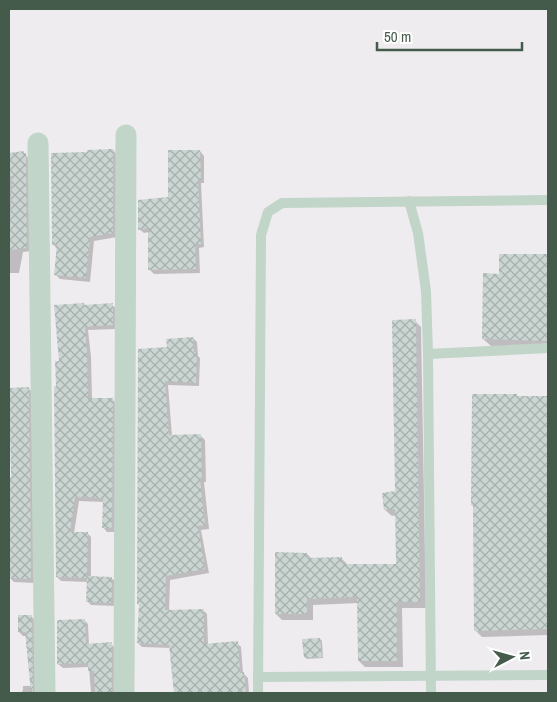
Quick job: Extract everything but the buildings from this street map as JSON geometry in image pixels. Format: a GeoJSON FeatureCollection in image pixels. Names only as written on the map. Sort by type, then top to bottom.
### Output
{"type":"FeatureCollection","features":[{"type":"Feature","properties":{"kind":"street"},"geometry":{"type":"LineString","coordinates":[[124,693],[126,135]]}},
{"type":"Feature","properties":{"kind":"street"},"geometry":{"type":"LineString","coordinates":[[38,143],[45,693]]}},
{"type":"Feature","properties":{"kind":"lane"},"geometry":{"type":"LineString","coordinates":[[258,693],[260,235],[268,212],[282,202],[548,200]]}},
{"type":"Feature","properties":{"kind":"lane"},"geometry":{"type":"LineString","coordinates":[[409,201],[418,233],[426,291],[431,693]]}},
{"type":"Feature","properties":{"kind":"lane"},"geometry":{"type":"LineString","coordinates":[[428,354],[548,348]]}},
{"type":"Feature","properties":{"kind":"lane"},"geometry":{"type":"LineString","coordinates":[[258,677],[548,675]]}}]}
